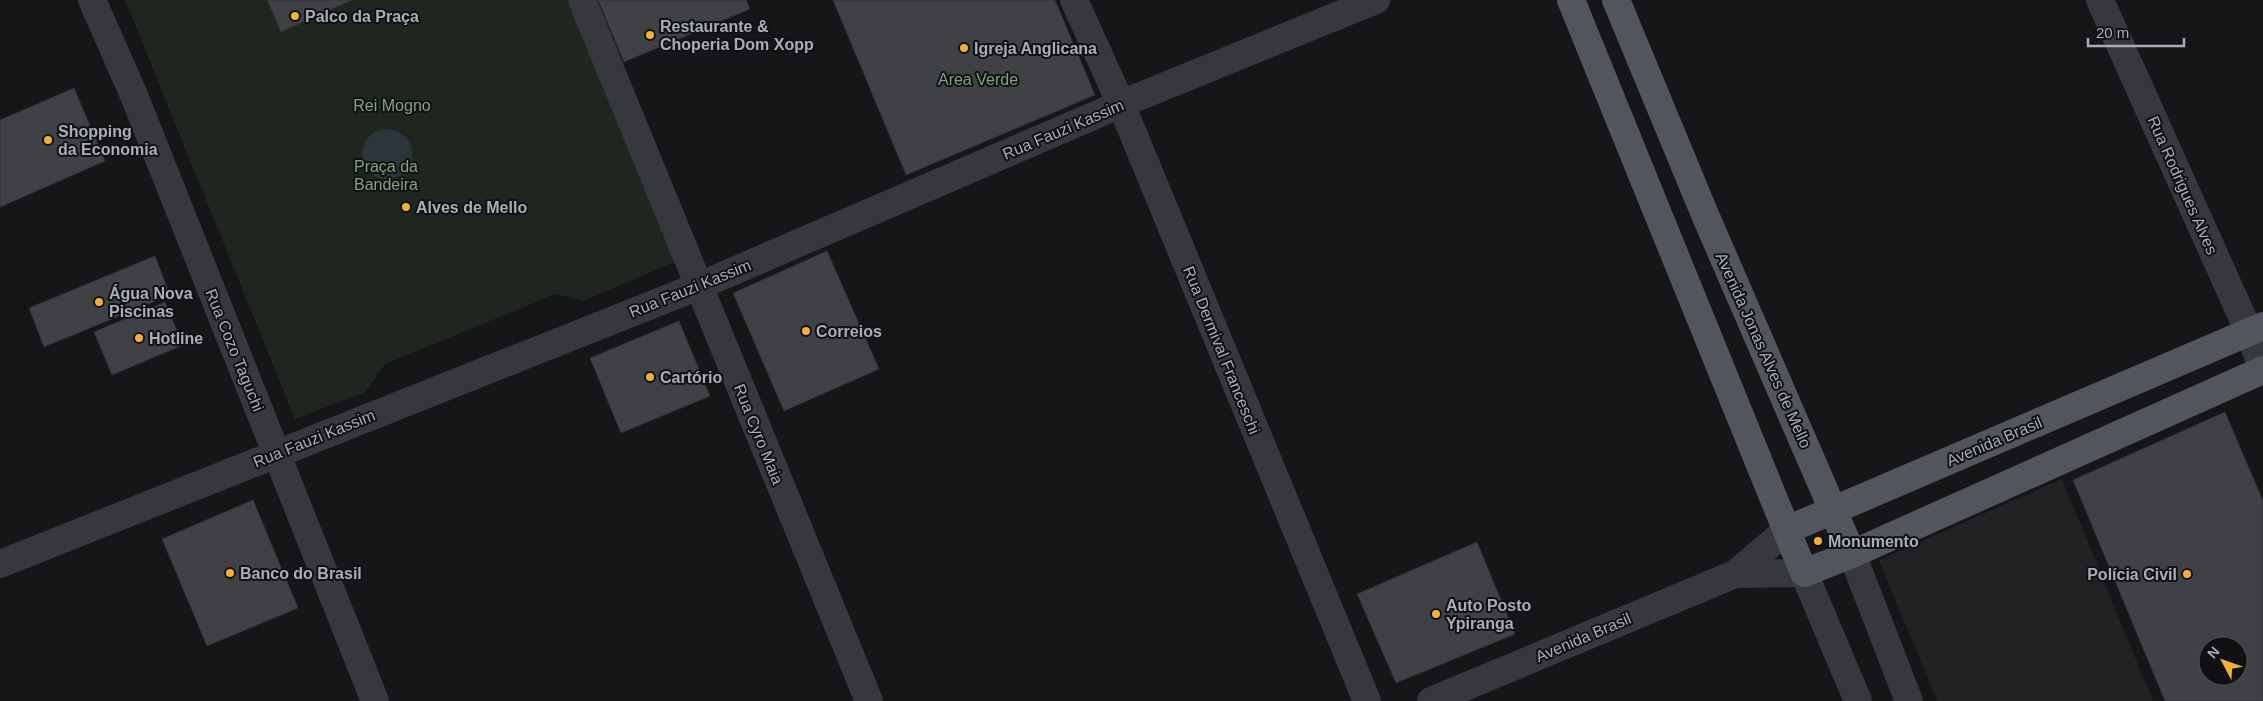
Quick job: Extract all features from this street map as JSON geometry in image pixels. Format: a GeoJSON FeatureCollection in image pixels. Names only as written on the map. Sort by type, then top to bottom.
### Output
{"type":"FeatureCollection","features":[{"type":"Feature","properties":{"kind":"main road"},"geometry":{"type":"LineString","coordinates":[[1571,0],[1804,573]]}},
{"type":"Feature","properties":{"kind":"main road","name":"Avenida Jonas Alves de Mello"},"geometry":{"type":"LineString","coordinates":[[1616,0],[1706,217],[1852,554]]}},
{"type":"Feature","properties":{"kind":"main road","name":"Avenida Brasil"},"geometry":{"type":"LineString","coordinates":[[1787,530],[2256,329]]}},
{"type":"Feature","properties":{"kind":"main road","name":"Avenida Brasil"},"geometry":{"type":"LineString","coordinates":[[1804,573],[1852,554],[2263,370]]}},
{"type":"Feature","properties":{"kind":"street","name":"Rua Cozo Taguchi"},"geometry":{"type":"LineString","coordinates":[[92,0],[133,93],[375,701]]}},
{"type":"Feature","properties":{"kind":"street","name":"Rua Cyro Maia"},"geometry":{"type":"LineString","coordinates":[[582,0],[869,701]]}},
{"type":"Feature","properties":{"kind":"street","name":"Rua Dermival Franceschi"},"geometry":{"type":"LineString","coordinates":[[1074,0],[1120,104],[1366,701]]}},
{"type":"Feature","properties":{"kind":"street","name":"Rua Fauzi Kassim"},"geometry":{"type":"LineString","coordinates":[[0,564],[698,286],[1120,104],[1376,0]]}},
{"type":"Feature","properties":{"kind":"street","name":"Rua Rodrigues Alves"},"geometry":{"type":"LineString","coordinates":[[2100,0],[2256,329],[2263,370]]}},
{"type":"Feature","properties":{"kind":"street","name":"Avenida Brasil"},"geometry":{"type":"LineString","coordinates":[[1431,701],[1735,574],[1787,530]]}},
{"type":"Feature","properties":{"kind":"street","name":"Avenida Jonas Alves de Mello"},"geometry":{"type":"LineString","coordinates":[[1852,554],[1909,701]]}},
{"type":"Feature","properties":{"kind":"street","name":"Avenida Brasil"},"geometry":{"type":"LineString","coordinates":[[1735,574],[1804,573]]}},
{"type":"Feature","properties":{"kind":"street"},"geometry":{"type":"LineString","coordinates":[[1804,573],[1858,701]]}},
{"type":"Feature","properties":{"kind":"shaded area"},"geometry":{"type":"Polygon","coordinates":[[[382,129],[392,129],[405,136],[412,149],[412,159],[405,172],[392,179],[382,179],[373,175],[366,168],[362,159],[362,149],[366,140],[373,133],[382,129]]]}},
{"type":"Feature","properties":{"kind":"shaded area"},"geometry":{"type":"Polygon","coordinates":[[[2062,479],[2153,701],[1937,701],[1879,560],[2062,479]]]}},
{"type":"Feature","properties":{"kind":"green space","name":"Praça da Bandeira"},"geometry":{"type":"Polygon","coordinates":[[[125,0],[569,0],[675,262],[583,301],[556,294],[385,364],[365,392],[295,419],[125,0]]]}},
{"type":"Feature","properties":{"kind":"building","name":"Palco da Praça"},"geometry":{"type":"Polygon","coordinates":[[[267,0],[352,0],[281,32],[267,0]]]}},
{"type":"Feature","properties":{"kind":"building","name":"Restaurante & Choperia Dom Xopp"},"geometry":{"type":"Polygon","coordinates":[[[598,0],[746,0],[750,9],[624,62],[598,0]]]}},
{"type":"Feature","properties":{"kind":"building","name":"Igreja Anglicana"},"geometry":{"type":"Polygon","coordinates":[[[833,0],[1055,0],[1095,95],[906,175],[833,0]]]}},
{"type":"Feature","properties":{"kind":"building","name":"Shopping da Economia"},"geometry":{"type":"Polygon","coordinates":[[[74,88],[105,161],[0,207],[0,120],[74,88]]]}},
{"type":"Feature","properties":{"kind":"building","name":"Correios"},"geometry":{"type":"Polygon","coordinates":[[[827,251],[879,369],[784,411],[733,293],[827,251]]]}},
{"type":"Feature","properties":{"kind":"building","name":"Água Nova Piscinas"},"geometry":{"type":"Polygon","coordinates":[[[155,256],[170,295],[44,347],[29,308],[155,256]]]}},
{"type":"Feature","properties":{"kind":"building","name":"Hotline"},"geometry":{"type":"Polygon","coordinates":[[[165,302],[183,345],[112,375],[94,332],[165,302]]]}},
{"type":"Feature","properties":{"kind":"building","name":"Cartório"},"geometry":{"type":"Polygon","coordinates":[[[679,321],[710,396],[621,433],[590,358],[679,321]]]}},
{"type":"Feature","properties":{"kind":"building","name":"Polícia Civil"},"geometry":{"type":"Polygon","coordinates":[[[2225,412],[2263,501],[2263,701],[2165,701],[2073,480],[2225,412]]]}},
{"type":"Feature","properties":{"kind":"building","name":"Banco do Brasil"},"geometry":{"type":"Polygon","coordinates":[[[253,500],[298,608],[207,646],[162,539],[253,500]]]}},
{"type":"Feature","properties":{"kind":"building","name":"Auto Posto Ypiranga"},"geometry":{"type":"Polygon","coordinates":[[[1477,542],[1515,634],[1396,683],[1357,594],[1477,542]]]}},
{"type":"Feature","properties":{"kind":"place","name":"Palco da Praça"},"geometry":{"type":"Point","coordinates":[295,16]}},
{"type":"Feature","properties":{"kind":"place","name":"Restaurante & Choperia Dom Xopp"},"geometry":{"type":"Point","coordinates":[650,35]}},
{"type":"Feature","properties":{"kind":"place","name":"Igreja Anglicana"},"geometry":{"type":"Point","coordinates":[964,48]}},
{"type":"Feature","properties":{"kind":"place","name":"Shopping da Economia"},"geometry":{"type":"Point","coordinates":[48,140]}},
{"type":"Feature","properties":{"kind":"place","name":"Alves de Mello"},"geometry":{"type":"Point","coordinates":[406,207]}},
{"type":"Feature","properties":{"kind":"place","name":"Água Nova Piscinas"},"geometry":{"type":"Point","coordinates":[99,302]}},
{"type":"Feature","properties":{"kind":"place","name":"Correios"},"geometry":{"type":"Point","coordinates":[806,331]}},
{"type":"Feature","properties":{"kind":"place","name":"Hotline"},"geometry":{"type":"Point","coordinates":[139,338]}},
{"type":"Feature","properties":{"kind":"place","name":"Cartório"},"geometry":{"type":"Point","coordinates":[650,377]}},
{"type":"Feature","properties":{"kind":"place","name":"Monumento"},"geometry":{"type":"Point","coordinates":[1818,541]}},
{"type":"Feature","properties":{"kind":"place","name":"Banco do Brasil"},"geometry":{"type":"Point","coordinates":[230,573]}},
{"type":"Feature","properties":{"kind":"place","name":"Polícia Civil"},"geometry":{"type":"Point","coordinates":[2187,574]}},
{"type":"Feature","properties":{"kind":"place","name":"Auto Posto Ypiranga"},"geometry":{"type":"Point","coordinates":[1436,614]}},
{"type":"Feature","properties":{"kind":"park label","name":"Area Verde"},"geometry":{"type":"Point","coordinates":[978,79]}},
{"type":"Feature","properties":{"kind":"park label","name":"Rei Mogno"},"geometry":{"type":"Point","coordinates":[392,105]}}]}
